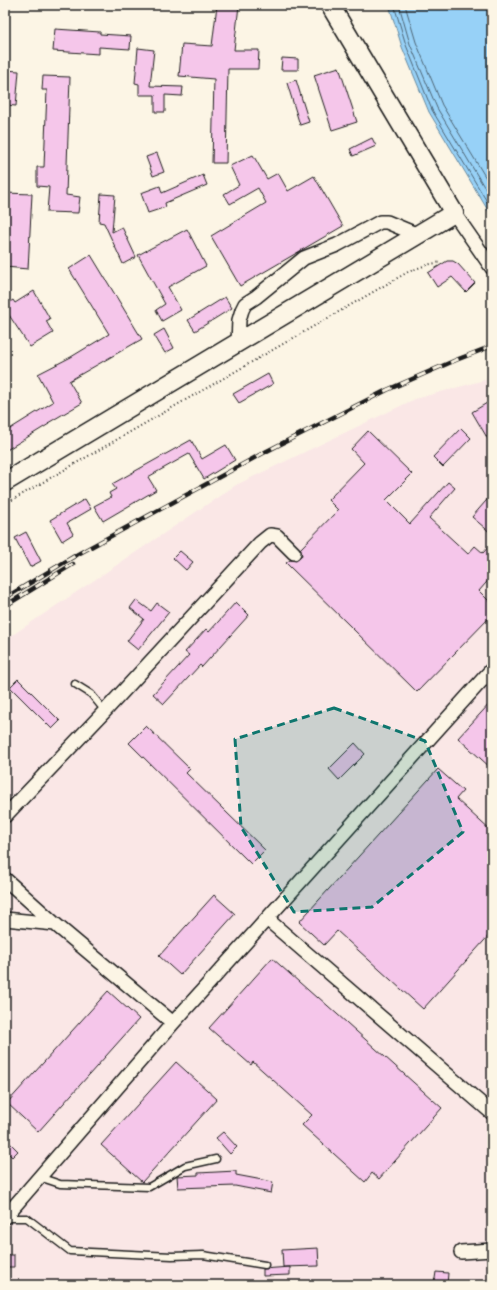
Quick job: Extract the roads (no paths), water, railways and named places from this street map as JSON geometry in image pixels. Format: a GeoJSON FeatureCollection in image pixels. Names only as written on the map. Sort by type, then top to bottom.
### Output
{"type":"FeatureCollection","features":[{"type":"Feature","properties":{"kind":"main road"},"geometry":{"type":"LineString","coordinates":[[5,482],[454,214],[330,5]]}},
{"type":"Feature","properties":{"kind":"street"},"geometry":{"type":"LineString","coordinates":[[454,214],[492,268]]}},
{"type":"Feature","properties":{"kind":"street"},"geometry":{"type":"LineString","coordinates":[[238,343],[239,320],[245,304],[256,297],[304,258],[337,245],[380,222],[387,222],[418,235]]}},
{"type":"Feature","properties":{"kind":"street"},"geometry":{"type":"LineString","coordinates":[[5,816],[105,711],[260,543],[270,535],[277,536],[294,553]]}},
{"type":"Feature","properties":{"kind":"street"},"geometry":{"type":"LineString","coordinates":[[5,1217],[173,1023],[492,669]]}},
{"type":"Feature","properties":{"kind":"street"},"geometry":{"type":"LineString","coordinates":[[5,879],[55,924],[173,1023]]}},
{"type":"Feature","properties":{"kind":"street"},"geometry":{"type":"LineString","coordinates":[[5,918],[55,924]]}},
{"type":"Feature","properties":{"kind":"street"},"geometry":{"type":"LineString","coordinates":[[267,919],[492,1113]]}},
{"type":"Feature","properties":{"kind":"street"},"geometry":{"type":"LineString","coordinates":[[461,1252],[492,1250]]}},
{"type":"Feature","properties":{"kind":"lane"},"geometry":{"type":"LineString","coordinates":[[75,684],[91,694],[105,711]]}},
{"type":"Feature","properties":{"kind":"lane"},"geometry":{"type":"LineString","coordinates":[[40,1177],[60,1184],[149,1187],[185,1166],[216,1159]]}},
{"type":"Feature","properties":{"kind":"lane"},"geometry":{"type":"LineString","coordinates":[[5,1217],[27,1218],[70,1252],[172,1256],[203,1255],[265,1265]]}},
{"type":"Feature","properties":{"kind":"water"},"geometry":{"type":"Polygon","coordinates":[[[389,5],[492,5],[492,217],[429,112],[402,47],[389,5]]]}},
{"type":"Feature","properties":{"kind":"railway"},"geometry":{"type":"LineString","coordinates":[[5,598],[78,554],[267,451],[387,390],[492,346]]}},
{"type":"Feature","properties":{"kind":"railway"},"geometry":{"type":"LineString","coordinates":[[5,606],[73,564]]}}]}
